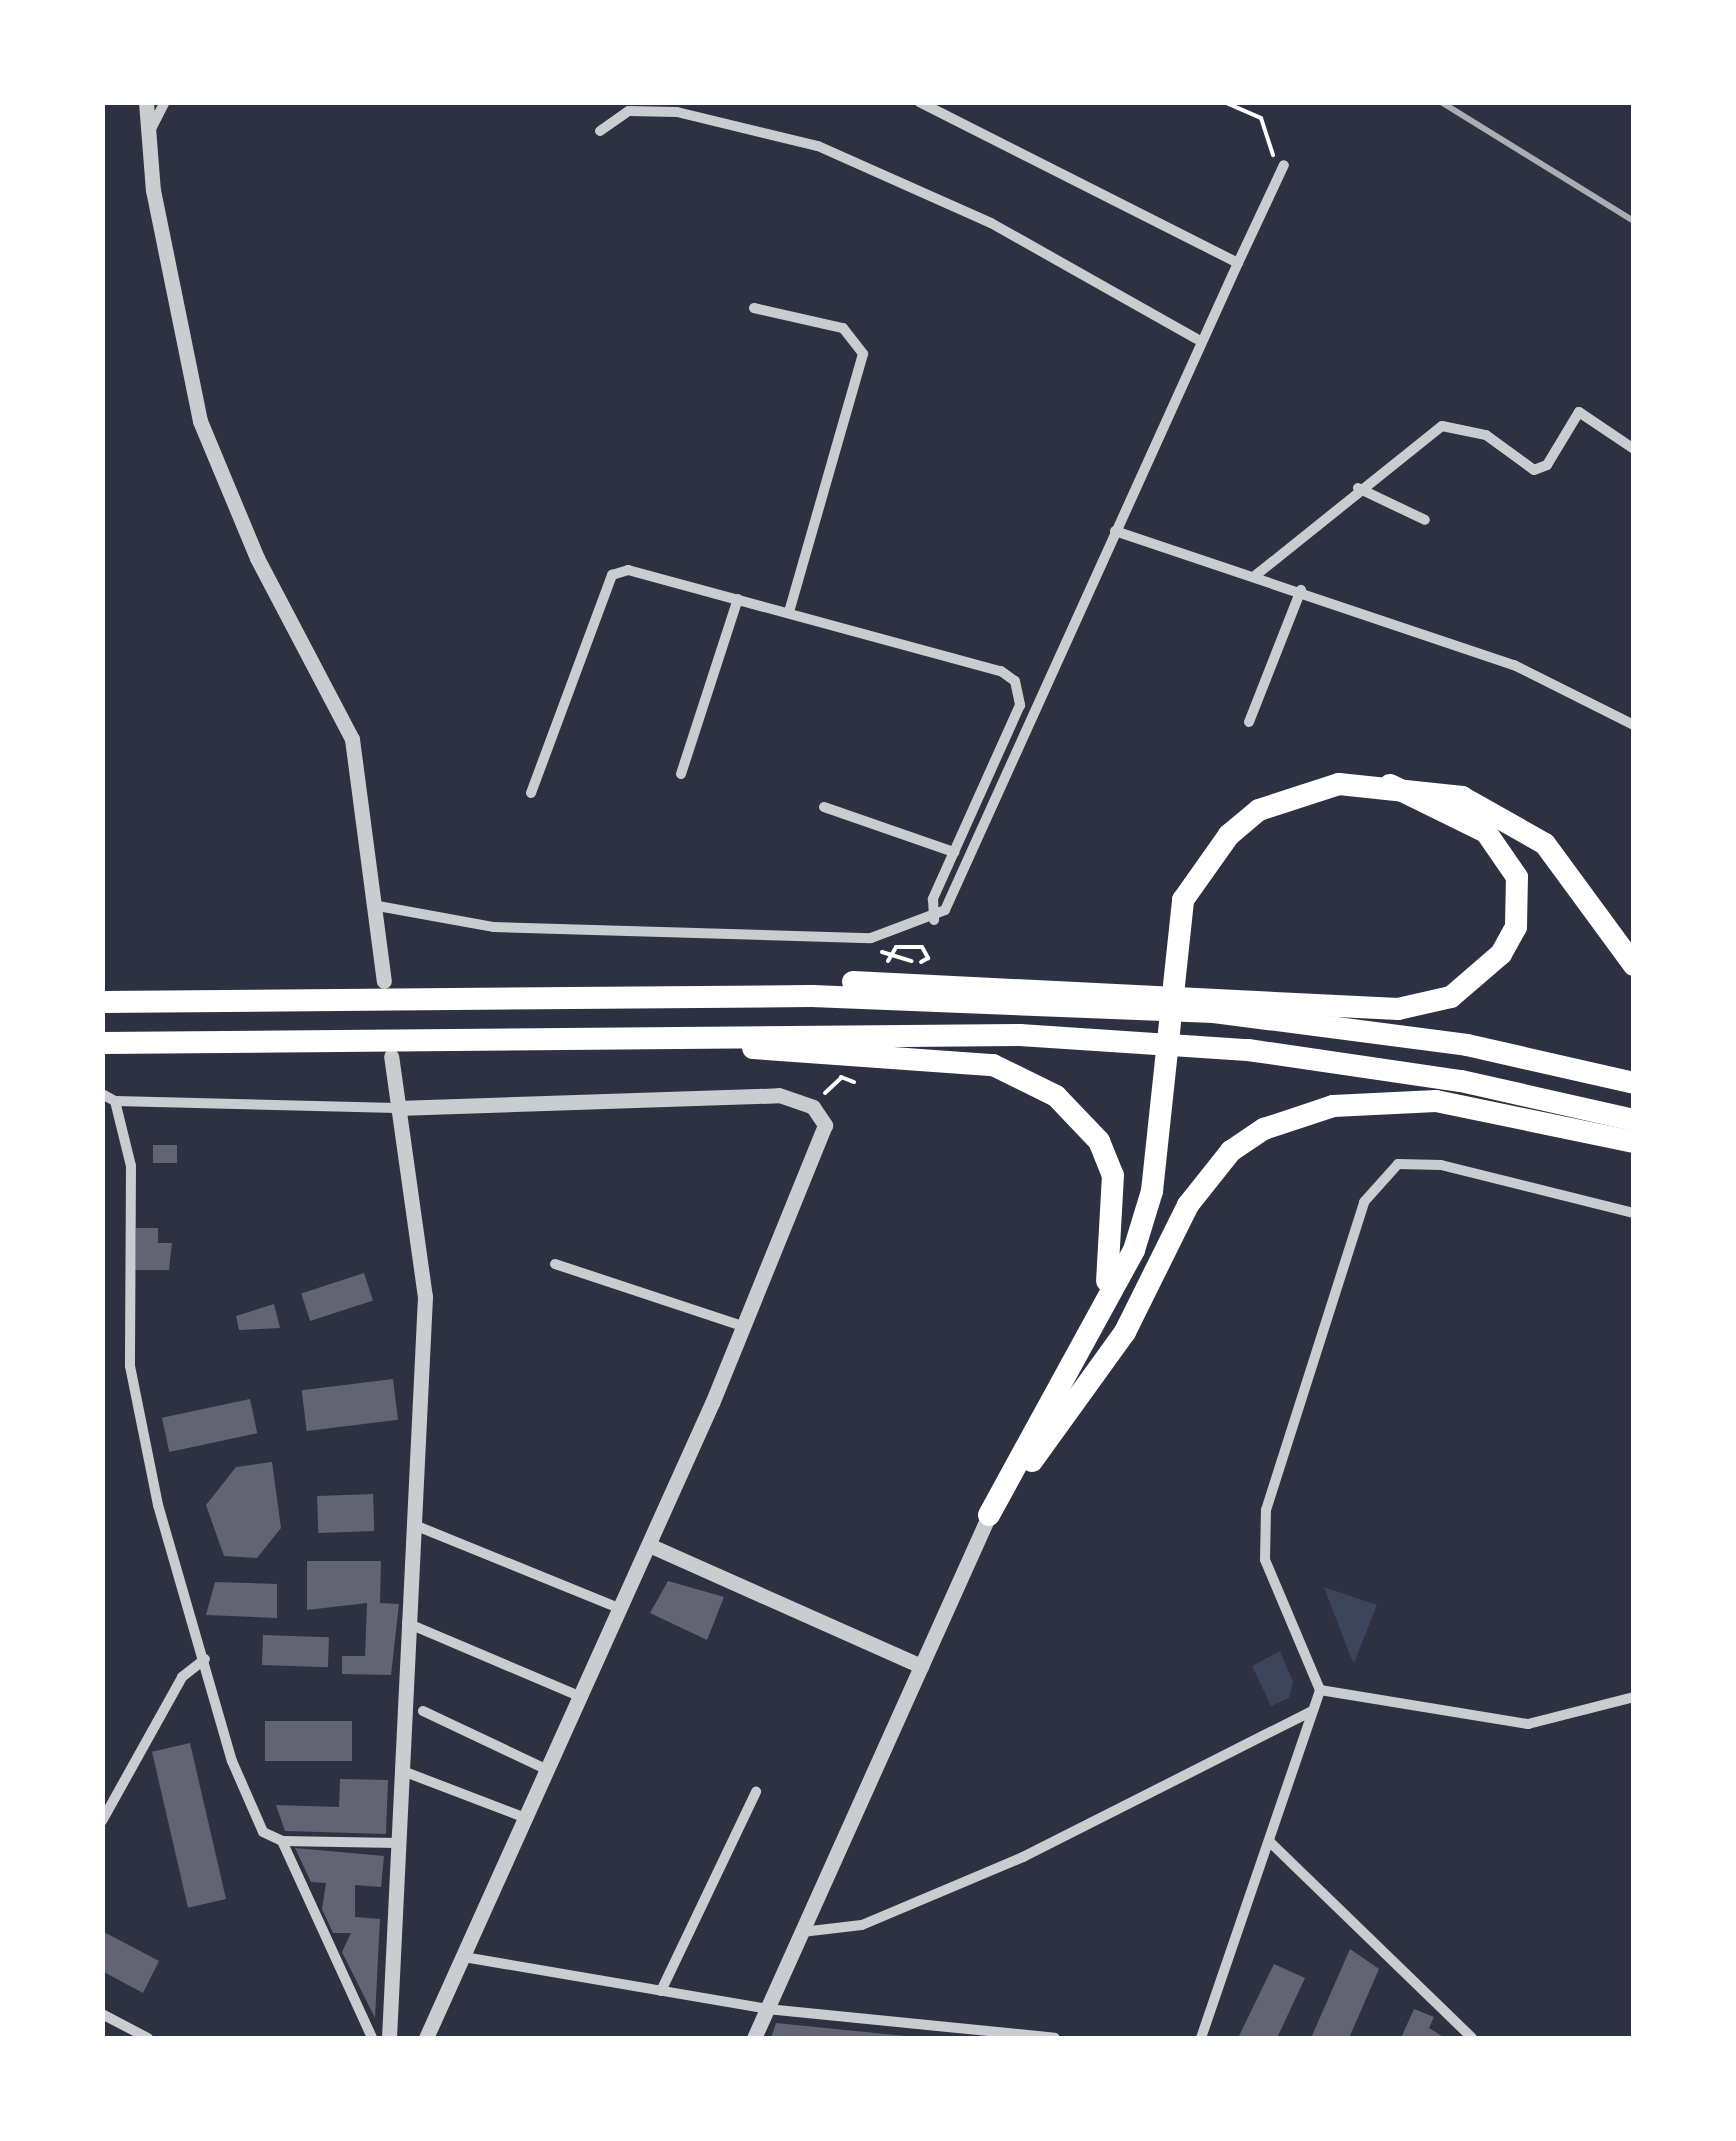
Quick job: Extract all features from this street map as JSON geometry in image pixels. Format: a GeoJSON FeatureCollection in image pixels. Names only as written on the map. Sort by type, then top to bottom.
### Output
{"type":"FeatureCollection","features":[{"type":"Feature","properties":{"kind":"highway"},"geometry":{"type":"LineString","coordinates":[[466,998],[810,981],[1398,1010],[1451,997],[1501,954],[1516,926],[1518,877],[1486,832],[1390,784]]}},
{"type":"Feature","properties":{"kind":"highway"},"geometry":{"type":"LineString","coordinates":[[990,1515],[1094,1326],[1139,1235],[1164,1101],[1183,900],[1228,835],[1296,794],[1390,784],[1508,816],[1580,884],[1634,965]]}},
{"type":"Feature","properties":{"kind":"highway"},"geometry":{"type":"LineString","coordinates":[[102,1002],[812,996],[1214,1012],[1466,1046],[1634,1083]]}},
{"type":"Feature","properties":{"kind":"highway"},"geometry":{"type":"LineString","coordinates":[[620,1035],[993,1065],[1056,1096],[1099,1141],[1113,1175],[1115,1252],[1094,1326]]}},
{"type":"Feature","properties":{"kind":"highway"},"geometry":{"type":"LineString","coordinates":[[102,1042],[620,1035],[1020,1035],[1248,1050],[1461,1081],[1634,1120]]}},
{"type":"Feature","properties":{"kind":"highway"},"geometry":{"type":"LineString","coordinates":[[990,1515],[1090,1388],[1210,1174],[1264,1130],[1333,1106],[1436,1101],[1634,1142]]}},
{"type":"Feature","properties":{"kind":"street"},"geometry":{"type":"LineString","coordinates":[[146,102],[148,134],[200,421],[257,558],[352,739],[378,906],[384,981]]}},
{"type":"Feature","properties":{"kind":"street"},"geometry":{"type":"LineString","coordinates":[[148,134],[165,102]]}},
{"type":"Feature","properties":{"kind":"street"},"geometry":{"type":"LineString","coordinates":[[919,102],[1238,263]]}},
{"type":"Feature","properties":{"kind":"street"},"geometry":{"type":"LineString","coordinates":[[600,131],[629,111],[677,112],[818,146],[991,223],[1197,339]]}},
{"type":"Feature","properties":{"kind":"street"},"geometry":{"type":"LineString","coordinates":[[378,906],[494,927],[871,938],[934,920],[963,875],[1197,339],[1284,164]]}},
{"type":"Feature","properties":{"kind":"street"},"geometry":{"type":"LineString","coordinates":[[754,308],[843,328],[864,354],[790,609]]}},
{"type":"Feature","properties":{"kind":"street"},"geometry":{"type":"LineString","coordinates":[[1256,575],[1358,488],[1442,426],[1486,435],[1534,470],[1547,465],[1579,412],[1634,449]]}},
{"type":"Feature","properties":{"kind":"street"},"geometry":{"type":"LineString","coordinates":[[1358,488],[1425,520]]}},
{"type":"Feature","properties":{"kind":"street"},"geometry":{"type":"LineString","coordinates":[[1115,531],[1301,590],[1514,665],[1634,725]]}},
{"type":"Feature","properties":{"kind":"street"},"geometry":{"type":"LineString","coordinates":[[532,793],[612,575],[628,570],[790,609],[1016,681],[1020,705],[954,852],[934,920]]}},
{"type":"Feature","properties":{"kind":"street"},"geometry":{"type":"LineString","coordinates":[[1249,722],[1301,590]]}},
{"type":"Feature","properties":{"kind":"street"},"geometry":{"type":"LineString","coordinates":[[681,774],[738,599]]}},
{"type":"Feature","properties":{"kind":"street"},"geometry":{"type":"LineString","coordinates":[[824,808],[954,852]]}},
{"type":"Feature","properties":{"kind":"street"},"geometry":{"type":"LineString","coordinates":[[389,2038],[406,1622],[426,1297],[421,1219],[396,1108],[391,1056]]}},
{"type":"Feature","properties":{"kind":"street"},"geometry":{"type":"LineString","coordinates":[[102,1094],[115,1102],[396,1108],[779,1094],[813,1107],[824,1142],[649,1546],[426,2038]]}},
{"type":"Feature","properties":{"kind":"street"},"geometry":{"type":"LineString","coordinates":[[115,1102],[130,1166],[134,1412],[204,1659],[252,1808],[263,1832],[282,1841],[397,1844]]}},
{"type":"Feature","properties":{"kind":"street"},"geometry":{"type":"LineString","coordinates":[[1201,2038],[1320,1690],[1265,1560],[1266,1510],[1364,1202],[1398,1164],[1441,1164],[1634,1213]]}},
{"type":"Feature","properties":{"kind":"street"},"geometry":{"type":"LineString","coordinates":[[555,1264],[743,1326]]}},
{"type":"Feature","properties":{"kind":"street"},"geometry":{"type":"LineString","coordinates":[[754,2038],[990,1515]]}},
{"type":"Feature","properties":{"kind":"street"},"geometry":{"type":"LineString","coordinates":[[412,1524],[621,1609]]}},
{"type":"Feature","properties":{"kind":"street"},"geometry":{"type":"LineString","coordinates":[[649,1546],[921,1666]]}},
{"type":"Feature","properties":{"kind":"street"},"geometry":{"type":"LineString","coordinates":[[406,1622],[581,1697]]}},
{"type":"Feature","properties":{"kind":"street"},"geometry":{"type":"LineString","coordinates":[[102,1822],[182,1677],[204,1659]]}},
{"type":"Feature","properties":{"kind":"street"},"geometry":{"type":"LineString","coordinates":[[1320,1690],[1528,1724],[1634,1698]]}},
{"type":"Feature","properties":{"kind":"street"},"geometry":{"type":"LineString","coordinates":[[422,1711],[548,1770]]}},
{"type":"Feature","properties":{"kind":"street"},"geometry":{"type":"LineString","coordinates":[[802,1932],[862,1925],[1023,1857],[1312,1711]]}},
{"type":"Feature","properties":{"kind":"street"},"geometry":{"type":"LineString","coordinates":[[400,1770],[526,1818]]}},
{"type":"Feature","properties":{"kind":"street"},"geometry":{"type":"LineString","coordinates":[[661,1991],[756,1792]]}},
{"type":"Feature","properties":{"kind":"street"},"geometry":{"type":"LineString","coordinates":[[282,1841],[372,2038]]}},
{"type":"Feature","properties":{"kind":"street"},"geometry":{"type":"LineString","coordinates":[[1270,1842],[1472,2038]]}},
{"type":"Feature","properties":{"kind":"street"},"geometry":{"type":"LineString","coordinates":[[464,1957],[767,2009],[1055,2038]]}},
{"type":"Feature","properties":{"kind":"street"},"geometry":{"type":"LineString","coordinates":[[102,2014],[148,2038]]}},
{"type":"Feature","properties":{"kind":"path"},"geometry":{"type":"LineString","coordinates":[[1224,102],[1261,118],[1270,152],[1284,164]]}},
{"type":"Feature","properties":{"kind":"path"},"geometry":{"type":"LineString","coordinates":[[871,938],[903,959],[928,958]]}},
{"type":"Feature","properties":{"kind":"path"},"geometry":{"type":"LineString","coordinates":[[824,1070],[854,1082]]}},
{"type":"Feature","properties":{"kind":"shaded area"},"geometry":{"type":"Polygon","coordinates":[[[1324,1587],[1377,1605],[1354,1663],[1349,1653],[1324,1587]]]}},
{"type":"Feature","properties":{"kind":"shaded area"},"geometry":{"type":"Polygon","coordinates":[[[1280,1651],[1293,1682],[1289,1698],[1271,1706],[1252,1666],[1280,1651]]]}},
{"type":"Feature","properties":{"kind":"building"},"geometry":{"type":"Polygon","coordinates":[[[153,1145],[177,1145],[177,1163],[153,1163],[153,1145]]]}},
{"type":"Feature","properties":{"kind":"building"},"geometry":{"type":"Polygon","coordinates":[[[136,1228],[158,1228],[158,1243],[172,1243],[169,1270],[135,1270],[136,1228]]]}},
{"type":"Feature","properties":{"kind":"building"},"geometry":{"type":"Polygon","coordinates":[[[364,1273],[373,1301],[310,1321],[301,1293],[364,1273]]]}},
{"type":"Feature","properties":{"kind":"building"},"geometry":{"type":"Polygon","coordinates":[[[274,1304],[280,1328],[239,1330],[236,1316],[274,1304]]]}},
{"type":"Feature","properties":{"kind":"building"},"geometry":{"type":"Polygon","coordinates":[[[393,1379],[398,1420],[307,1431],[302,1390],[393,1379]]]}},
{"type":"Feature","properties":{"kind":"building"},"geometry":{"type":"Polygon","coordinates":[[[250,1399],[257,1433],[169,1452],[162,1418],[250,1399]]]}},
{"type":"Feature","properties":{"kind":"building"},"geometry":{"type":"Polygon","coordinates":[[[272,1462],[281,1528],[257,1558],[224,1556],[206,1505],[236,1467],[272,1462]]]}},
{"type":"Feature","properties":{"kind":"building"},"geometry":{"type":"Polygon","coordinates":[[[373,1494],[374,1531],[318,1533],[317,1496],[373,1494]]]}},
{"type":"Feature","properties":{"kind":"building"},"geometry":{"type":"Polygon","coordinates":[[[307,1561],[381,1561],[380,1603],[399,1604],[391,1675],[342,1674],[342,1656],[365,1656],[367,1603],[307,1610],[307,1561]]]}},
{"type":"Feature","properties":{"kind":"building"},"geometry":{"type":"Polygon","coordinates":[[[668,1581],[724,1597],[707,1640],[650,1613],[668,1581]]]}},
{"type":"Feature","properties":{"kind":"building"},"geometry":{"type":"Polygon","coordinates":[[[215,1582],[277,1584],[277,1618],[206,1615],[215,1582]]]}},
{"type":"Feature","properties":{"kind":"building"},"geometry":{"type":"Polygon","coordinates":[[[263,1635],[329,1637],[328,1667],[262,1665],[263,1635]]]}},
{"type":"Feature","properties":{"kind":"building"},"geometry":{"type":"Polygon","coordinates":[[[265,1721],[352,1721],[352,1761],[265,1761],[265,1721]]]}},
{"type":"Feature","properties":{"kind":"building"},"geometry":{"type":"Polygon","coordinates":[[[190,1743],[226,1899],[188,1908],[152,1752],[190,1743]]]}},
{"type":"Feature","properties":{"kind":"building"},"geometry":{"type":"Polygon","coordinates":[[[340,1779],[388,1780],[386,1834],[285,1831],[276,1805],[339,1807],[340,1779]]]}},
{"type":"Feature","properties":{"kind":"building"},"geometry":{"type":"Polygon","coordinates":[[[295,1848],[384,1856],[381,1887],[355,1885],[355,1917],[380,1919],[375,2018],[342,1952],[351,1933],[333,1933],[322,1909],[326,1883],[311,1882],[295,1848]]]}},
{"type":"Feature","properties":{"kind":"building"},"geometry":{"type":"Polygon","coordinates":[[[102,1931],[159,1961],[143,1993],[102,1971],[102,1931]]]}},
{"type":"Feature","properties":{"kind":"building"},"geometry":{"type":"Polygon","coordinates":[[[1350,1949],[1379,1969],[1349,2038],[1311,2038],[1350,1949]]]}},
{"type":"Feature","properties":{"kind":"building"},"geometry":{"type":"Polygon","coordinates":[[[1274,1964],[1305,1978],[1277,2038],[1238,2038],[1274,1964]]]}},
{"type":"Feature","properties":{"kind":"building"},"geometry":{"type":"Polygon","coordinates":[[[1414,2009],[1434,2017],[1429,2028],[1445,2038],[1401,2038],[1414,2009]]]}},
{"type":"Feature","properties":{"kind":"building"},"geometry":{"type":"Polygon","coordinates":[[[776,2023],[905,2036],[905,2038],[771,2038],[776,2023]]]}},
{"type":"Feature","properties":{"kind":"railway"},"geometry":{"type":"LineString","coordinates":[[1441,102],[1634,221]]}}]}
